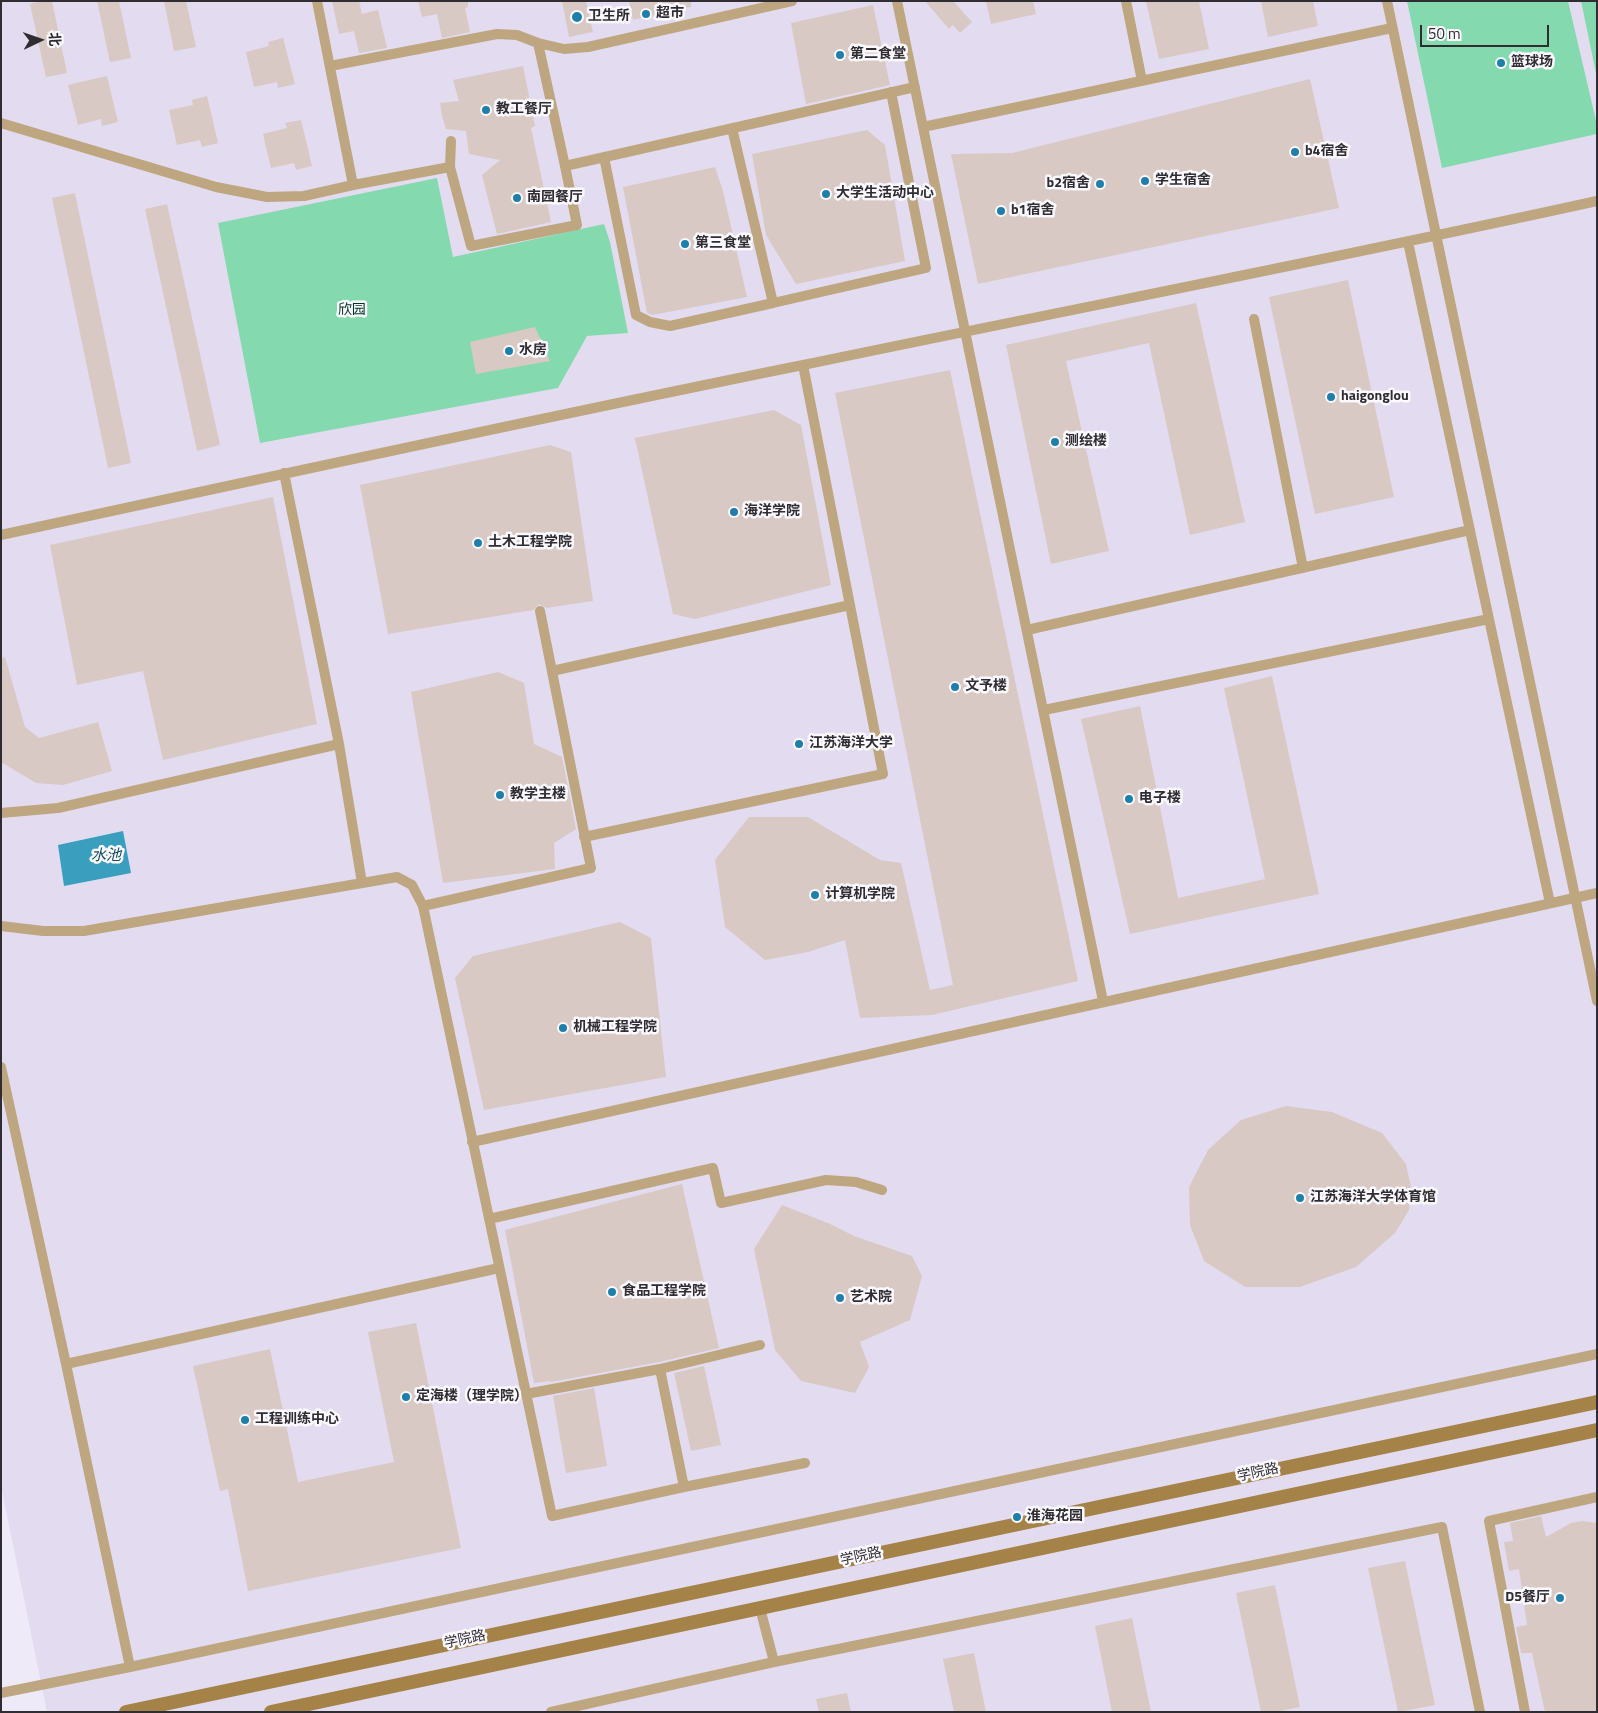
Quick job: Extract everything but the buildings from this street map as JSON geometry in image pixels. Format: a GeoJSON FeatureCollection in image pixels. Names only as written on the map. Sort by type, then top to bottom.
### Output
{"type":"FeatureCollection","features":[{"type":"Feature","properties":{"kind":"main road","name":"学院路"},"geometry":{"type":"LineString","coordinates":[[126,1712],[1597,1402]]}},
{"type":"Feature","properties":{"kind":"main road","name":"学院路"},"geometry":{"type":"LineString","coordinates":[[271,1712],[1597,1430]]}},
{"type":"Feature","properties":{"kind":"lane"},"geometry":{"type":"LineString","coordinates":[[317,1],[353,185]]}},
{"type":"Feature","properties":{"kind":"lane"},"geometry":{"type":"LineString","coordinates":[[330,66],[497,34],[517,35],[538,43],[564,49],[588,47],[792,1]]}},
{"type":"Feature","properties":{"kind":"lane"},"geometry":{"type":"LineString","coordinates":[[897,1],[1103,1001]]}},
{"type":"Feature","properties":{"kind":"lane"},"geometry":{"type":"LineString","coordinates":[[1126,1],[1142,81]]}},
{"type":"Feature","properties":{"kind":"lane"},"geometry":{"type":"LineString","coordinates":[[1387,1],[1597,1001]]}},
{"type":"Feature","properties":{"kind":"lane"},"geometry":{"type":"LineString","coordinates":[[923,127],[1392,28]]}},
{"type":"Feature","properties":{"kind":"lane"},"geometry":{"type":"LineString","coordinates":[[452,141],[450,167],[471,246],[577,225],[538,43]]}},
{"type":"Feature","properties":{"kind":"lane"},"geometry":{"type":"LineString","coordinates":[[564,166],[915,87]]}},
{"type":"Feature","properties":{"kind":"lane"},"geometry":{"type":"LineString","coordinates":[[604,157],[636,315],[650,322],[670,326],[773,303],[926,268],[891,92]]}},
{"type":"Feature","properties":{"kind":"lane"},"geometry":{"type":"LineString","coordinates":[[1,123],[216,187],[267,197],[304,196],[450,167]]}},
{"type":"Feature","properties":{"kind":"lane"},"geometry":{"type":"LineString","coordinates":[[732,128],[773,303]]}},
{"type":"Feature","properties":{"kind":"lane"},"geometry":{"type":"LineString","coordinates":[[1,535],[284,473],[1437,236],[1597,201]]}},
{"type":"Feature","properties":{"kind":"lane"},"geometry":{"type":"LineString","coordinates":[[1408,242],[1550,904]]}},
{"type":"Feature","properties":{"kind":"lane"},"geometry":{"type":"LineString","coordinates":[[1254,319],[1303,568]]}},
{"type":"Feature","properties":{"kind":"lane"},"geometry":{"type":"LineString","coordinates":[[584,838],[883,774],[803,365]]}},
{"type":"Feature","properties":{"kind":"lane"},"geometry":{"type":"LineString","coordinates":[[284,473],[339,744],[362,883]]}},
{"type":"Feature","properties":{"kind":"lane"},"geometry":{"type":"LineString","coordinates":[[1027,630],[1470,530]]}},
{"type":"Feature","properties":{"kind":"lane"},"geometry":{"type":"LineString","coordinates":[[552,671],[850,605]]}},
{"type":"Feature","properties":{"kind":"lane"},"geometry":{"type":"LineString","coordinates":[[423,906],[590,868],[540,611]]}},
{"type":"Feature","properties":{"kind":"lane"},"geometry":{"type":"LineString","coordinates":[[1044,710],[1489,619]]}},
{"type":"Feature","properties":{"kind":"lane"},"geometry":{"type":"LineString","coordinates":[[1,813],[58,808],[339,744]]}},
{"type":"Feature","properties":{"kind":"lane"},"geometry":{"type":"LineString","coordinates":[[1,926],[43,931],[84,931],[397,877],[412,885],[423,906],[552,1516],[805,1463]]}},
{"type":"Feature","properties":{"kind":"lane"},"geometry":{"type":"LineString","coordinates":[[472,1142],[1597,893]]}},
{"type":"Feature","properties":{"kind":"lane"},"geometry":{"type":"LineString","coordinates":[[1,1067],[130,1667]]}},
{"type":"Feature","properties":{"kind":"lane"},"geometry":{"type":"LineString","coordinates":[[489,1220],[714,1168],[721,1203],[826,1180],[856,1182],[882,1190]]}},
{"type":"Feature","properties":{"kind":"lane"},"geometry":{"type":"LineString","coordinates":[[66,1364],[499,1268]]}},
{"type":"Feature","properties":{"kind":"lane"},"geometry":{"type":"LineString","coordinates":[[526,1394],[660,1369],[760,1345]]}},
{"type":"Feature","properties":{"kind":"lane"},"geometry":{"type":"LineString","coordinates":[[1,1693],[1597,1354]]}},
{"type":"Feature","properties":{"kind":"lane"},"geometry":{"type":"LineString","coordinates":[[660,1369],[684,1487]]}},
{"type":"Feature","properties":{"kind":"lane"},"geometry":{"type":"LineString","coordinates":[[1525,1712],[1489,1521],[1597,1497]]}},
{"type":"Feature","properties":{"kind":"lane"},"geometry":{"type":"LineString","coordinates":[[551,1712],[774,1662],[1442,1527],[1480,1712]]}},
{"type":"Feature","properties":{"kind":"lane"},"geometry":{"type":"LineString","coordinates":[[760,1608],[774,1662]]}},
{"type":"Feature","properties":{"kind":"shaded area","name":"江苏海洋大学"},"geometry":{"type":"Polygon","coordinates":[[[1,1],[1597,1],[1597,1712],[47,1712],[1,1486],[1,1]]]}},
{"type":"Feature","properties":{"kind":"green space","name":"篮球场"},"geometry":{"type":"Polygon","coordinates":[[[1407,1],[1568,1],[1597,125],[1597,134],[1442,168],[1407,1]]]}},
{"type":"Feature","properties":{"kind":"green space"},"geometry":{"type":"Polygon","coordinates":[[[1581,1],[1597,1],[1597,78],[1581,1]]]}},
{"type":"Feature","properties":{"kind":"green space","name":"欣园"},"geometry":{"type":"Polygon","coordinates":[[[437,178],[453,257],[604,224],[610,242],[628,333],[587,336],[558,388],[260,443],[218,223],[437,178]]]}},
{"type":"Feature","properties":{"kind":"water","name":"水池"},"geometry":{"type":"Polygon","coordinates":[[[123,831],[131,873],[64,886],[58,845],[123,831]]]}},
{"type":"Feature","properties":{"kind":"place","name":"超市"},"geometry":{"type":"Point","coordinates":[646,14]}},
{"type":"Feature","properties":{"kind":"place","name":"卫生所"},"geometry":{"type":"Point","coordinates":[577,17]}},
{"type":"Feature","properties":{"kind":"place","name":"第二食堂"},"geometry":{"type":"Point","coordinates":[840,55]}},
{"type":"Feature","properties":{"kind":"place","name":"篮球场"},"geometry":{"type":"Point","coordinates":[1501,63]}},
{"type":"Feature","properties":{"kind":"place","name":"教工餐厅"},"geometry":{"type":"Point","coordinates":[486,110]}},
{"type":"Feature","properties":{"kind":"place","name":"b4宿舍"},"geometry":{"type":"Point","coordinates":[1295,152]}},
{"type":"Feature","properties":{"kind":"place","name":"学生宿舍"},"geometry":{"type":"Point","coordinates":[1145,181]}},
{"type":"Feature","properties":{"kind":"place","name":"b2宿舍"},"geometry":{"type":"Point","coordinates":[1100,184]}},
{"type":"Feature","properties":{"kind":"place","name":"大学生活动中心"},"geometry":{"type":"Point","coordinates":[826,194]}},
{"type":"Feature","properties":{"kind":"place","name":"南园餐厅"},"geometry":{"type":"Point","coordinates":[517,198]}},
{"type":"Feature","properties":{"kind":"place","name":"b1宿舍"},"geometry":{"type":"Point","coordinates":[1001,211]}},
{"type":"Feature","properties":{"kind":"place","name":"第三食堂"},"geometry":{"type":"Point","coordinates":[685,244]}},
{"type":"Feature","properties":{"kind":"place","name":"水房"},"geometry":{"type":"Point","coordinates":[509,351]}},
{"type":"Feature","properties":{"kind":"place","name":"haigonglou"},"geometry":{"type":"Point","coordinates":[1331,397]}},
{"type":"Feature","properties":{"kind":"place","name":"测绘楼"},"geometry":{"type":"Point","coordinates":[1055,442]}},
{"type":"Feature","properties":{"kind":"place","name":"海洋学院"},"geometry":{"type":"Point","coordinates":[734,512]}},
{"type":"Feature","properties":{"kind":"place","name":"土木工程学院"},"geometry":{"type":"Point","coordinates":[478,543]}},
{"type":"Feature","properties":{"kind":"place","name":"文予楼"},"geometry":{"type":"Point","coordinates":[955,687]}},
{"type":"Feature","properties":{"kind":"place","name":"江苏海洋大学"},"geometry":{"type":"Point","coordinates":[799,744]}},
{"type":"Feature","properties":{"kind":"place","name":"教学主楼"},"geometry":{"type":"Point","coordinates":[500,795]}},
{"type":"Feature","properties":{"kind":"place","name":"电子楼"},"geometry":{"type":"Point","coordinates":[1129,799]}},
{"type":"Feature","properties":{"kind":"place","name":"计算机学院"},"geometry":{"type":"Point","coordinates":[815,895]}},
{"type":"Feature","properties":{"kind":"place","name":"机械工程学院"},"geometry":{"type":"Point","coordinates":[563,1028]}},
{"type":"Feature","properties":{"kind":"place","name":"江苏海洋大学体育馆"},"geometry":{"type":"Point","coordinates":[1300,1198]}},
{"type":"Feature","properties":{"kind":"place","name":"食品工程学院"},"geometry":{"type":"Point","coordinates":[612,1292]}},
{"type":"Feature","properties":{"kind":"place","name":"艺术院"},"geometry":{"type":"Point","coordinates":[840,1298]}},
{"type":"Feature","properties":{"kind":"place","name":"定海楼（理学院）"},"geometry":{"type":"Point","coordinates":[406,1397]}},
{"type":"Feature","properties":{"kind":"place","name":"工程训练中心"},"geometry":{"type":"Point","coordinates":[245,1420]}},
{"type":"Feature","properties":{"kind":"place","name":"淮海花园"},"geometry":{"type":"Point","coordinates":[1017,1517]}},
{"type":"Feature","properties":{"kind":"place","name":"D5餐厅"},"geometry":{"type":"Point","coordinates":[1560,1598]}}]}
